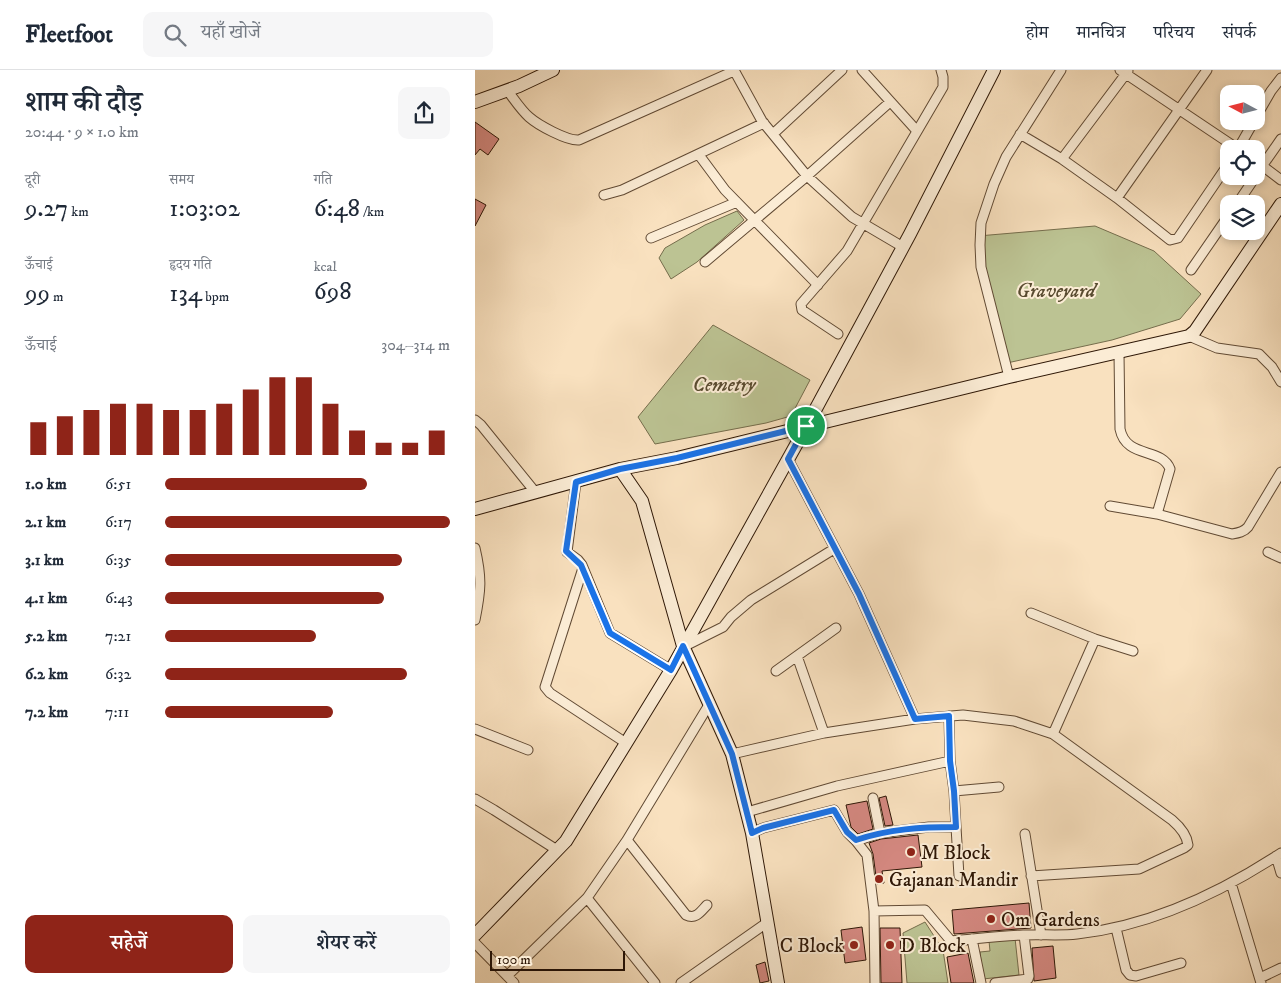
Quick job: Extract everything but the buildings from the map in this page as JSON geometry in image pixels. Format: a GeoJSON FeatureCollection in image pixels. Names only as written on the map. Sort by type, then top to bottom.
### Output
{"type":"FeatureCollection","features":[{"type":"Feature","properties":{"kind":"street"},"geometry":{"type":"LineString","coordinates":[[475,102],[553,70]]}},
{"type":"Feature","properties":{"kind":"street"},"geometry":{"type":"LineString","coordinates":[[507,90],[529,117],[536,122],[569,138],[579,140],[734,70],[763,123],[807,176],[863,225],[903,247]]}},
{"type":"Feature","properties":{"kind":"street"},"geometry":{"type":"LineString","coordinates":[[773,134],[842,70]]}},
{"type":"Feature","properties":{"kind":"street"},"geometry":{"type":"LineString","coordinates":[[861,70],[917,131]]}},
{"type":"Feature","properties":{"kind":"street"},"geometry":{"type":"LineString","coordinates":[[838,334],[801,309],[801,304],[847,251],[863,225],[943,87],[941,70]]}},
{"type":"Feature","properties":{"kind":"street"},"geometry":{"type":"LineString","coordinates":[[475,935],[566,841],[671,670],[903,247],[994,70]]}},
{"type":"Feature","properties":{"kind":"street"},"geometry":{"type":"LineString","coordinates":[[1009,377],[981,267],[981,223],[994,184],[1006,157],[1061,70]]}},
{"type":"Feature","properties":{"kind":"street"},"geometry":{"type":"LineString","coordinates":[[1117,198],[1207,70]]}},
{"type":"Feature","properties":{"kind":"street"},"geometry":{"type":"LineString","coordinates":[[1063,159],[1125,71],[1225,140]]}},
{"type":"Feature","properties":{"kind":"street"},"geometry":{"type":"LineString","coordinates":[[1265,101],[1281,78]]}},
{"type":"Feature","properties":{"kind":"street"},"geometry":{"type":"LineString","coordinates":[[705,262],[807,176],[890,102]]}},
{"type":"Feature","properties":{"kind":"street"},"geometry":{"type":"LineString","coordinates":[[604,195],[621,190],[699,155],[763,123]]}},
{"type":"Feature","properties":{"kind":"street"},"geometry":{"type":"LineString","coordinates":[[1020,134],[1063,159],[1117,198],[1167,239],[1176,240],[1220,175]]}},
{"type":"Feature","properties":{"kind":"street"},"geometry":{"type":"LineString","coordinates":[[1265,157],[1281,139]]}},
{"type":"Feature","properties":{"kind":"street"},"geometry":{"type":"LineString","coordinates":[[699,155],[725,190],[818,285]]}},
{"type":"Feature","properties":{"kind":"street"},"geometry":{"type":"LineString","coordinates":[[1265,167],[1281,180]]}},
{"type":"Feature","properties":{"kind":"street"},"geometry":{"type":"LineString","coordinates":[[651,238],[737,202]]}},
{"type":"Feature","properties":{"kind":"street"},"geometry":{"type":"LineString","coordinates":[[475,510],[620,469],[677,458],[1009,377],[1189,336],[1195,331],[1281,204]]}},
{"type":"Feature","properties":{"kind":"street"},"geometry":{"type":"LineString","coordinates":[[1191,270],[1220,228]]}},
{"type":"Feature","properties":{"kind":"street"},"geometry":{"type":"LineString","coordinates":[[1189,336],[1217,348],[1259,354],[1272,367],[1281,382]]}},
{"type":"Feature","properties":{"kind":"street"},"geometry":{"type":"LineString","coordinates":[[1119,353],[1120,429],[1123,440],[1126,444],[1165,461],[1170,469],[1157,514]]}},
{"type":"Feature","properties":{"kind":"street"},"geometry":{"type":"LineString","coordinates":[[475,420],[536,493]]}},
{"type":"Feature","properties":{"kind":"street"},"geometry":{"type":"LineString","coordinates":[[788,459],[859,594],[915,719]]}},
{"type":"Feature","properties":{"kind":"street"},"geometry":{"type":"LineString","coordinates":[[620,469],[642,501],[683,646],[732,754],[752,833],[778,983]]}},
{"type":"Feature","properties":{"kind":"street"},"geometry":{"type":"LineString","coordinates":[[1110,506],[1157,514],[1231,534],[1242,532],[1248,527],[1281,472]]}},
{"type":"Feature","properties":{"kind":"street"},"geometry":{"type":"LineString","coordinates":[[576,482],[566,551],[579,561],[583,568],[610,633],[671,670]]}},
{"type":"Feature","properties":{"kind":"street"},"geometry":{"type":"LineString","coordinates":[[475,548],[480,569],[481,591],[475,620]]}},
{"type":"Feature","properties":{"kind":"street"},"geometry":{"type":"LineString","coordinates":[[683,646],[723,627],[731,617],[751,600],[835,549]]}},
{"type":"Feature","properties":{"kind":"street"},"geometry":{"type":"LineString","coordinates":[[1269,552],[1281,558]]}},
{"type":"Feature","properties":{"kind":"street"},"geometry":{"type":"LineString","coordinates":[[583,568],[545,687],[550,693],[627,743]]}},
{"type":"Feature","properties":{"kind":"street"},"geometry":{"type":"LineString","coordinates":[[1031,613],[1095,639],[1133,651]]}},
{"type":"Feature","properties":{"kind":"street"},"geometry":{"type":"LineString","coordinates":[[776,671],[836,628]]}},
{"type":"Feature","properties":{"kind":"street"},"geometry":{"type":"LineString","coordinates":[[1053,734],[1095,639]]}},
{"type":"Feature","properties":{"kind":"street"},"geometry":{"type":"LineString","coordinates":[[797,656],[824,733]]}},
{"type":"Feature","properties":{"kind":"street"},"geometry":{"type":"LineString","coordinates":[[507,976],[587,898],[627,840],[710,703]]}},
{"type":"Feature","properties":{"kind":"street"},"geometry":{"type":"LineString","coordinates":[[732,754],[824,733],[915,719],[963,715],[1014,721],[1053,734],[1172,820],[1180,828],[1187,840],[1188,845],[1184,848],[1139,869],[1031,876]]}},
{"type":"Feature","properties":{"kind":"street"},"geometry":{"type":"LineString","coordinates":[[949,716],[950,761],[954,791],[959,876]]}},
{"type":"Feature","properties":{"kind":"street"},"geometry":{"type":"LineString","coordinates":[[475,729],[528,750]]}},
{"type":"Feature","properties":{"kind":"street"},"geometry":{"type":"LineString","coordinates":[[747,812],[837,786],[950,761]]}},
{"type":"Feature","properties":{"kind":"street"},"geometry":{"type":"LineString","coordinates":[[954,791],[999,787]]}},
{"type":"Feature","properties":{"kind":"street"},"geometry":{"type":"LineString","coordinates":[[873,798],[880,833]]}},
{"type":"Feature","properties":{"kind":"street"},"geometry":{"type":"LineString","coordinates":[[475,800],[557,850]]}},
{"type":"Feature","properties":{"kind":"street"},"geometry":{"type":"LineString","coordinates":[[752,833],[763,828],[834,810],[847,832],[856,840],[867,855],[874,911],[875,983]]}},
{"type":"Feature","properties":{"kind":"street"},"geometry":{"type":"LineString","coordinates":[[856,840],[880,833],[929,827],[956,827]]}},
{"type":"Feature","properties":{"kind":"street"},"geometry":{"type":"LineString","coordinates":[[1025,834],[1041,935]]}},
{"type":"Feature","properties":{"kind":"street"},"geometry":{"type":"LineString","coordinates":[[627,840],[686,915],[696,916],[707,905]]}},
{"type":"Feature","properties":{"kind":"street"},"geometry":{"type":"LineString","coordinates":[[874,911],[925,910],[951,941],[1024,935],[1076,935],[1116,928],[1159,917],[1231,883],[1278,855],[1281,873]]}},
{"type":"Feature","properties":{"kind":"street"},"geometry":{"type":"LineString","coordinates":[[1231,883],[1261,980],[1281,968]]}},
{"type":"Feature","properties":{"kind":"street"},"geometry":{"type":"LineString","coordinates":[[587,898],[655,983]]}},
{"type":"Feature","properties":{"kind":"street"},"geometry":{"type":"LineString","coordinates":[[681,983],[768,922]]}},
{"type":"Feature","properties":{"kind":"street"},"geometry":{"type":"LineString","coordinates":[[1116,928],[1126,970],[1131,975],[1135,976],[1181,963]]}},
{"type":"Feature","properties":{"kind":"street"},"geometry":{"type":"LineString","coordinates":[[995,983],[1027,980],[1029,976],[1024,935]]}},
{"type":"Feature","properties":{"kind":"street"},"geometry":{"type":"LineString","coordinates":[[972,939],[981,983]]}},
{"type":"Feature","properties":{"kind":"street"},"geometry":{"type":"LineString","coordinates":[[475,943],[514,983]]}},
{"type":"Feature","properties":{"kind":"green space"},"geometry":{"type":"Polygon","coordinates":[[[737,211],[744,220],[697,262],[671,279],[659,258],[665,248],[705,225],[737,211]]]}},
{"type":"Feature","properties":{"kind":"green space","name":"Graveyard"},"geometry":{"type":"Polygon","coordinates":[[[1095,226],[1154,251],[1201,294],[1180,319],[1112,340],[1007,363],[978,236],[1095,226]]]}},
{"type":"Feature","properties":{"kind":"green space","name":"Cemetry"},"geometry":{"type":"Polygon","coordinates":[[[713,325],[810,380],[791,416],[766,423],[655,444],[638,417],[713,325]]]}},
{"type":"Feature","properties":{"kind":"green space"},"geometry":{"type":"Polygon","coordinates":[[[925,922],[943,950],[948,983],[907,983],[903,933],[925,922]]]}},
{"type":"Feature","properties":{"kind":"green space"},"geometry":{"type":"Polygon","coordinates":[[[1015,938],[1019,975],[983,979],[980,952],[990,951],[989,941],[1015,938]]]}},
{"type":"Feature","properties":{"kind":"place","name":"M Block"},"geometry":{"type":"Point","coordinates":[911,852]}},
{"type":"Feature","properties":{"kind":"place","name":"Gajanan Mandir"},"geometry":{"type":"Point","coordinates":[879,879]}},
{"type":"Feature","properties":{"kind":"place","name":"Om Gardens"},"geometry":{"type":"Point","coordinates":[991,919]}},
{"type":"Feature","properties":{"kind":"place","name":"C Block"},"geometry":{"type":"Point","coordinates":[854,945]}},
{"type":"Feature","properties":{"kind":"place","name":"D Block"},"geometry":{"type":"Point","coordinates":[890,945]}},
{"type":"Feature","properties":{"kind":"route"},"geometry":{"type":"LineString","coordinates":[[806,426],[788,459],[859,594],[915,719],[949,716],[950,761],[956,827],[929,827],[880,833],[856,840],[847,832],[834,810],[763,828],[752,833],[732,754],[683,646],[671,670],[610,633],[579,561],[566,551],[576,482],[620,469],[677,458],[806,426]]}}]}
